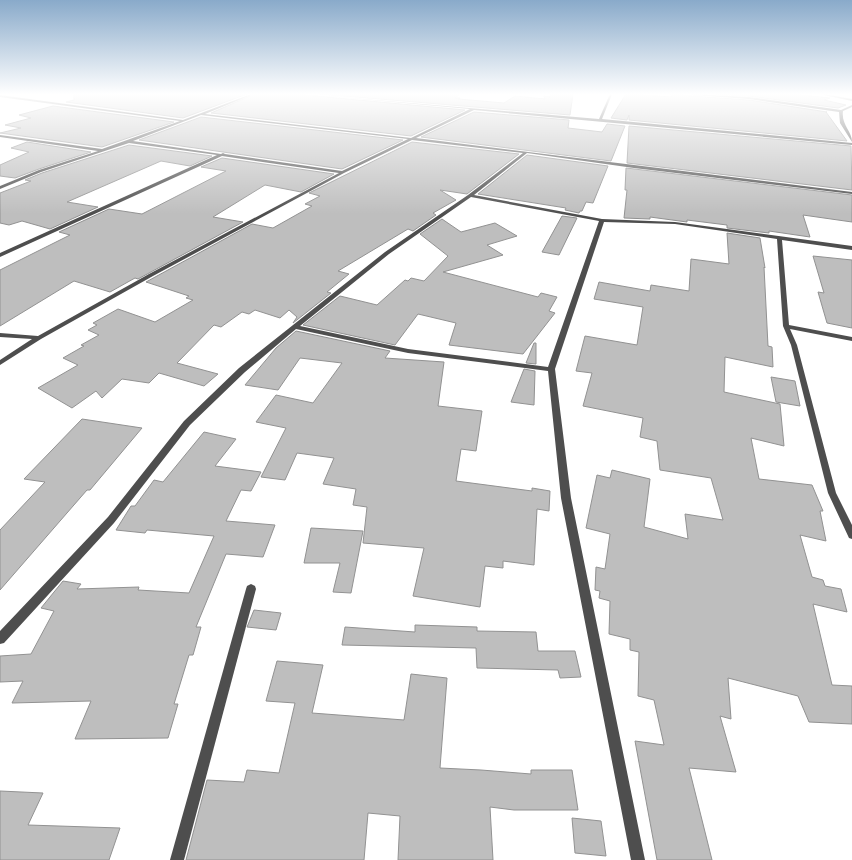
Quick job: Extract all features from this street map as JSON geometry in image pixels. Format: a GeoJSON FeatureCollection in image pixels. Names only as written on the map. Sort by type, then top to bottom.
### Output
{"type":"FeatureCollection","features":[{"type":"Feature","properties":{"kind":"street"},"geometry":{"type":"LineString","coordinates":[[0,188],[40,171],[148,134]]}},
{"type":"Feature","properties":{"kind":"street"},"geometry":{"type":"LineString","coordinates":[[372,134],[526,152],[634,168],[852,193]]}},
{"type":"Feature","properties":{"kind":"street"},"geometry":{"type":"LineString","coordinates":[[0,363],[39,338],[151,275],[343,172],[423,134]]}},
{"type":"Feature","properties":{"kind":"street"},"geometry":{"type":"LineString","coordinates":[[755,134],[852,143]]}},
{"type":"Feature","properties":{"kind":"street"},"geometry":{"type":"LineString","coordinates":[[847,134],[852,143]]}},
{"type":"Feature","properties":{"kind":"street"},"geometry":{"type":"LineString","coordinates":[[0,136],[104,150]]}},
{"type":"Feature","properties":{"kind":"street"},"geometry":{"type":"LineString","coordinates":[[128,142],[223,154],[343,172]]}},
{"type":"Feature","properties":{"kind":"street"},"geometry":{"type":"LineString","coordinates":[[0,639],[111,520],[188,424],[242,370],[387,252],[470,196],[526,152]]}},
{"type":"Feature","properties":{"kind":"street"},"geometry":{"type":"LineString","coordinates":[[0,255],[223,154]]}},
{"type":"Feature","properties":{"kind":"street"},"geometry":{"type":"LineString","coordinates":[[470,196],[602,220],[675,222],[852,248]]}},
{"type":"Feature","properties":{"kind":"street"},"geometry":{"type":"LineString","coordinates":[[602,220],[551,369],[566,498],[638,860]]}},
{"type":"Feature","properties":{"kind":"street"},"geometry":{"type":"LineString","coordinates":[[779,238],[786,326],[794,345],[832,493],[852,535]]}},
{"type":"Feature","properties":{"kind":"street"},"geometry":{"type":"LineString","coordinates":[[786,326],[852,339]]}},
{"type":"Feature","properties":{"kind":"street"},"geometry":{"type":"LineString","coordinates":[[294,327],[408,351],[551,369]]}},
{"type":"Feature","properties":{"kind":"street"},"geometry":{"type":"LineString","coordinates":[[0,334],[39,338]]}},
{"type":"Feature","properties":{"kind":"street"},"geometry":{"type":"LineString","coordinates":[[177,860],[251,589]]}},
{"type":"Feature","properties":{"kind":"building"},"geometry":{"type":"Polygon","coordinates":[[[8,134],[139,134],[102,147],[8,134]]]}},
{"type":"Feature","properties":{"kind":"building"},"geometry":{"type":"Polygon","coordinates":[[[155,134],[351,134],[403,140],[342,169],[139,140],[155,134]]]}},
{"type":"Feature","properties":{"kind":"building"},"geometry":{"type":"Polygon","coordinates":[[[395,134],[415,134],[411,136],[395,134]]]}},
{"type":"Feature","properties":{"kind":"building"},"geometry":{"type":"Polygon","coordinates":[[[427,134],[622,134],[611,161],[421,137],[427,134]]]}},
{"type":"Feature","properties":{"kind":"building"},"geometry":{"type":"Polygon","coordinates":[[[629,134],[719,134],[851,146],[852,190],[627,163],[629,134]]]}},
{"type":"Feature","properties":{"kind":"building"},"geometry":{"type":"Polygon","coordinates":[[[776,134],[842,134],[847,141],[776,134]]]}},
{"type":"Feature","properties":{"kind":"building"},"geometry":{"type":"Polygon","coordinates":[[[27,142],[91,152],[15,178],[0,176],[0,165],[29,152],[11,148],[27,142]]]}},
{"type":"Feature","properties":{"kind":"building"},"geometry":{"type":"Polygon","coordinates":[[[412,142],[519,154],[467,194],[440,190],[456,200],[433,213],[436,215],[413,231],[408,229],[338,271],[349,274],[327,292],[331,293],[293,323],[297,317],[289,310],[280,318],[255,310],[249,314],[242,312],[221,327],[214,325],[177,363],[218,374],[204,386],[159,373],[149,383],[122,379],[102,398],[96,391],[72,408],[38,388],[78,365],[63,358],[84,346],[81,345],[99,335],[88,330],[97,325],[93,323],[118,309],[155,322],[193,300],[186,298],[189,296],[146,282],[252,224],[273,228],[312,206],[305,204],[320,196],[309,193],[412,142]]]}},
{"type":"Feature","properties":{"kind":"building"},"geometry":{"type":"Polygon","coordinates":[[[129,145],[212,156],[190,166],[161,161],[67,202],[98,207],[50,229],[22,221],[9,225],[0,223],[0,193],[31,181],[25,180],[42,173],[129,145]]]}},
{"type":"Feature","properties":{"kind":"building"},"geometry":{"type":"Polygon","coordinates":[[[527,155],[608,166],[593,203],[586,202],[582,211],[579,213],[565,210],[566,208],[478,194],[527,155]]]}},
{"type":"Feature","properties":{"kind":"building"},"geometry":{"type":"Polygon","coordinates":[[[222,158],[334,174],[301,192],[265,185],[213,217],[243,222],[138,279],[135,278],[110,292],[74,281],[0,326],[0,270],[70,235],[59,232],[109,209],[142,214],[226,171],[201,167],[222,158]]]}},
{"type":"Feature","properties":{"kind":"building"},"geometry":{"type":"Polygon","coordinates":[[[626,168],[852,195],[852,222],[803,215],[810,237],[769,231],[769,233],[727,228],[727,225],[687,220],[687,222],[650,217],[650,219],[624,218],[627,190],[625,190],[626,168]]]}},
{"type":"Feature","properties":{"kind":"building"},"geometry":{"type":"Polygon","coordinates":[[[562,216],[577,218],[559,255],[542,252],[562,216]]]}},
{"type":"Feature","properties":{"kind":"building"},"geometry":{"type":"Polygon","coordinates":[[[442,219],[461,232],[495,223],[517,236],[487,245],[503,255],[443,272],[538,297],[541,293],[557,297],[549,311],[555,313],[523,354],[449,345],[456,323],[418,314],[395,345],[303,325],[340,296],[377,305],[405,280],[408,281],[411,278],[424,281],[448,256],[420,234],[442,219]]]}},
{"type":"Feature","properties":{"kind":"building"},"geometry":{"type":"Polygon","coordinates":[[[727,233],[760,238],[765,268],[764,267],[768,346],[772,347],[773,367],[725,357],[724,392],[780,404],[784,446],[751,438],[759,479],[812,485],[823,511],[820,511],[826,541],[800,535],[812,577],[823,580],[825,586],[841,589],[847,612],[813,604],[832,685],[852,686],[852,724],[809,722],[798,696],[728,678],[731,719],[720,716],[736,772],[689,768],[712,860],[657,860],[635,741],[664,745],[654,700],[638,696],[639,652],[630,650],[630,639],[609,634],[610,601],[599,598],[600,591],[595,590],[596,567],[605,569],[610,534],[586,528],[597,475],[610,478],[612,470],[650,479],[644,527],[688,539],[685,514],[723,520],[711,478],[660,470],[657,441],[640,437],[643,418],[583,406],[592,373],[576,371],[585,336],[637,345],[643,307],[594,299],[599,282],[650,291],[651,285],[689,291],[691,259],[729,264],[727,233]]]}},
{"type":"Feature","properties":{"kind":"building"},"geometry":{"type":"Polygon","coordinates":[[[813,256],[852,260],[852,328],[827,323],[818,292],[824,293],[813,256]]]}},
{"type":"Feature","properties":{"kind":"building"},"geometry":{"type":"Polygon","coordinates":[[[296,331],[390,351],[385,358],[444,362],[438,406],[482,411],[476,451],[461,449],[456,481],[532,491],[532,488],[550,491],[549,511],[537,509],[534,565],[503,561],[503,568],[485,566],[480,607],[413,596],[424,548],[363,543],[367,507],[353,505],[356,489],[323,484],[334,458],[297,453],[285,480],[261,477],[286,428],[256,422],[276,395],[313,403],[342,363],[300,358],[278,390],[245,385],[276,348],[296,331]]]}},
{"type":"Feature","properties":{"kind":"building"},"geometry":{"type":"Polygon","coordinates":[[[534,343],[536,343],[536,364],[526,363],[534,343]]]}},
{"type":"Feature","properties":{"kind":"building"},"geometry":{"type":"Polygon","coordinates":[[[524,369],[535,371],[534,405],[511,402],[524,369]]]}},
{"type":"Feature","properties":{"kind":"building"},"geometry":{"type":"Polygon","coordinates":[[[771,377],[795,381],[800,406],[776,402],[771,377]]]}},
{"type":"Feature","properties":{"kind":"building"},"geometry":{"type":"Polygon","coordinates":[[[82,419],[142,428],[90,490],[87,490],[0,590],[0,530],[45,482],[24,479],[82,419]]]}},
{"type":"Feature","properties":{"kind":"building"},"geometry":{"type":"Polygon","coordinates":[[[204,432],[236,439],[215,466],[261,472],[251,491],[241,490],[226,521],[275,525],[263,557],[226,554],[196,627],[201,627],[193,655],[189,655],[174,704],[178,704],[168,738],[75,739],[91,701],[12,703],[23,681],[0,682],[0,656],[31,654],[54,611],[41,608],[63,581],[81,584],[77,589],[139,587],[138,590],[189,593],[214,536],[147,530],[145,533],[116,530],[131,506],[135,506],[154,480],[163,482],[204,432]]]}},
{"type":"Feature","properties":{"kind":"building"},"geometry":{"type":"Polygon","coordinates":[[[311,528],[363,531],[351,593],[333,592],[340,563],[304,563],[311,528]]]}},
{"type":"Feature","properties":{"kind":"building"},"geometry":{"type":"Polygon","coordinates":[[[254,610],[281,613],[276,630],[247,627],[254,610]]]}},
{"type":"Feature","properties":{"kind":"building"},"geometry":{"type":"Polygon","coordinates":[[[415,625],[477,627],[477,631],[536,632],[538,651],[575,651],[581,677],[560,678],[558,670],[477,668],[476,648],[342,645],[345,627],[415,632],[415,625]]]}},
{"type":"Feature","properties":{"kind":"building"},"geometry":{"type":"Polygon","coordinates":[[[277,661],[323,665],[312,713],[404,720],[411,674],[447,678],[440,768],[531,774],[531,770],[572,770],[578,810],[514,810],[490,807],[493,860],[398,860],[400,816],[368,813],[364,860],[186,860],[207,780],[244,782],[247,770],[279,773],[295,703],[266,701],[277,661]]]}},
{"type":"Feature","properties":{"kind":"building"},"geometry":{"type":"Polygon","coordinates":[[[0,791],[43,793],[28,825],[120,828],[109,860],[0,860],[0,791]]]}},
{"type":"Feature","properties":{"kind":"building"},"geometry":{"type":"Polygon","coordinates":[[[572,818],[601,821],[606,856],[575,853],[572,818]]]}}]}
